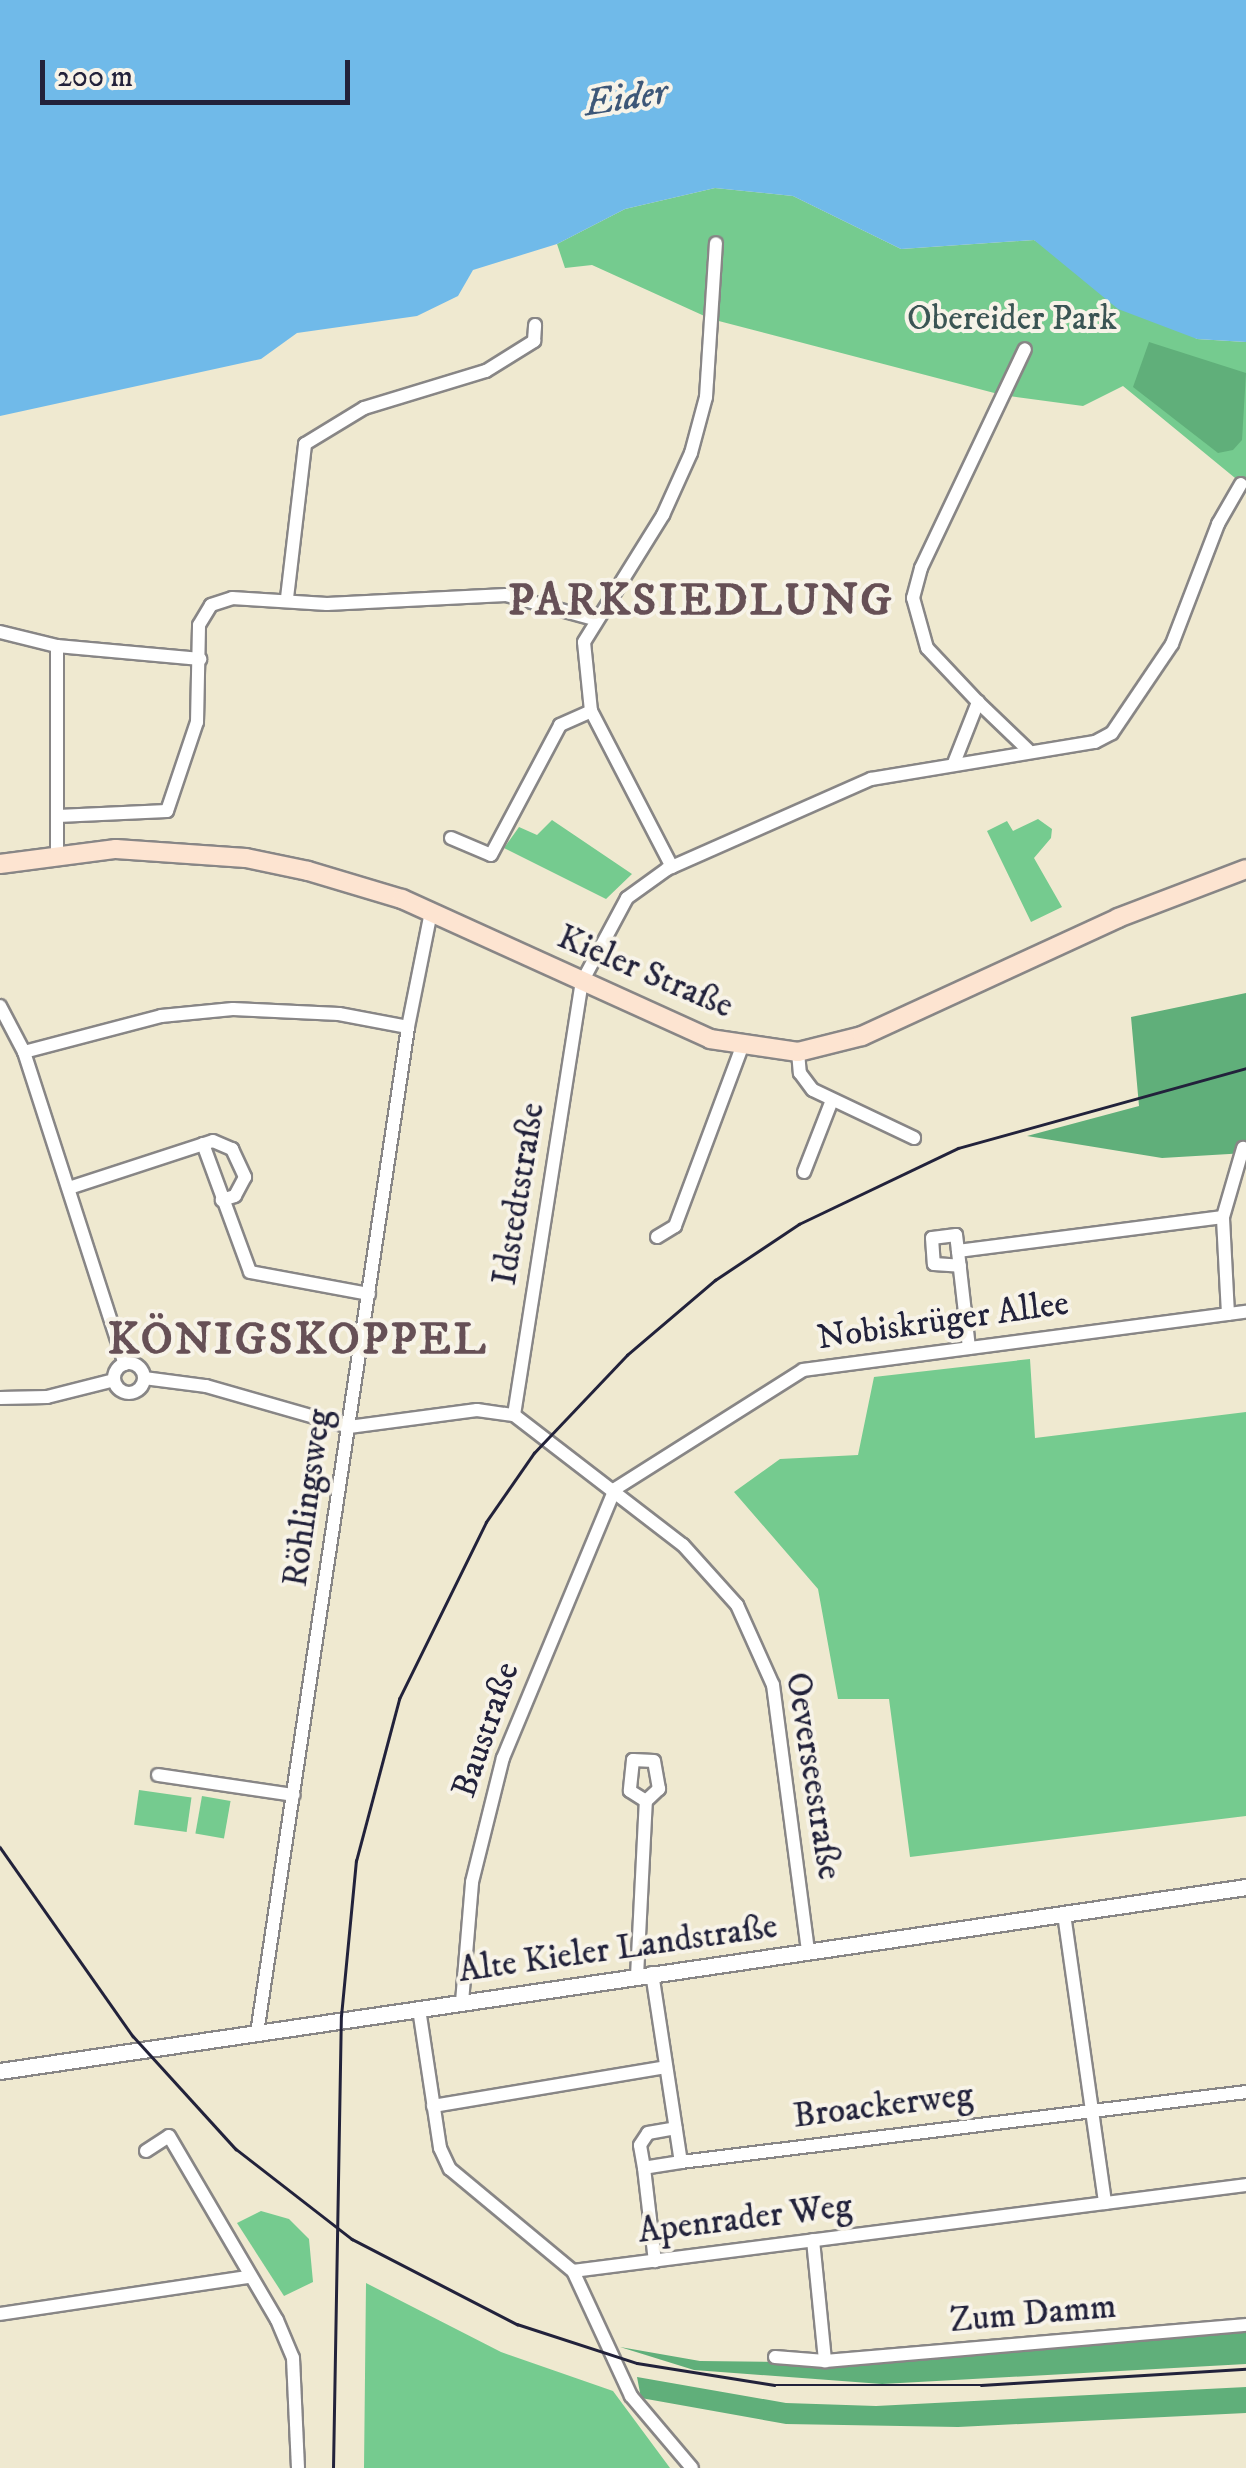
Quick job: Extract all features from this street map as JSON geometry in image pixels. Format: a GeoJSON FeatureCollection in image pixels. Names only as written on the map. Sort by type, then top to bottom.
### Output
{"type":"FeatureCollection","features":[{"type":"Feature","properties":{"kind":"main road","name":"Kieler Straße"},"geometry":{"type":"LineString","coordinates":[[0,864],[57,853],[116,849],[246,858],[369,887],[668,1022],[742,1047],[798,1052],[862,1036],[1118,918],[1246,869]]}},
{"type":"Feature","properties":{"kind":"street"},"geometry":{"type":"LineString","coordinates":[[672,867],[591,711],[583,669],[594,618],[647,544],[691,453],[706,397],[716,243]]}},
{"type":"Feature","properties":{"kind":"street"},"geometry":{"type":"LineString","coordinates":[[287,598],[305,444],[364,408],[486,371],[534,341],[535,326]]}},
{"type":"Feature","properties":{"kind":"street"},"geometry":{"type":"LineString","coordinates":[[1026,349],[921,568],[913,598],[927,648],[1028,750]]}},
{"type":"Feature","properties":{"kind":"street","name":"Idstedtstraße"},"geometry":{"type":"LineString","coordinates":[[514,1415],[582,982],[627,898],[672,867],[872,779],[1028,750],[1096,742],[1119,726],[1172,644],[1218,524],[1241,484]]}},
{"type":"Feature","properties":{"kind":"street"},"geometry":{"type":"LineString","coordinates":[[58,816],[167,811],[197,722],[200,624],[212,605],[232,598],[287,598],[327,604],[506,595],[594,618]]}},
{"type":"Feature","properties":{"kind":"street"},"geometry":{"type":"LineString","coordinates":[[0,632],[57,646],[200,659]]}},
{"type":"Feature","properties":{"kind":"street"},"geometry":{"type":"LineString","coordinates":[[57,646],[57,853]]}},
{"type":"Feature","properties":{"kind":"street"},"geometry":{"type":"LineString","coordinates":[[954,763],[978,702]]}},
{"type":"Feature","properties":{"kind":"street"},"geometry":{"type":"LineString","coordinates":[[451,838],[491,855],[560,725],[591,711]]}},
{"type":"Feature","properties":{"kind":"street","name":"Röhlingsweg"},"geometry":{"type":"LineString","coordinates":[[258,2033],[408,1027],[431,912]]}},
{"type":"Feature","properties":{"kind":"street"},"geometry":{"type":"LineString","coordinates":[[0,1006],[24,1052],[124,1364],[114,1380],[46,1397],[0,1398]]}},
{"type":"Feature","properties":{"kind":"street"},"geometry":{"type":"LineString","coordinates":[[24,1052],[161,1016],[233,1009],[321,1012],[408,1027]]}},
{"type":"Feature","properties":{"kind":"street"},"geometry":{"type":"LineString","coordinates":[[657,1237],[675,1226],[742,1047]]}},
{"type":"Feature","properties":{"kind":"street"},"geometry":{"type":"LineString","coordinates":[[798,1052],[804,1084],[914,1138]]}},
{"type":"Feature","properties":{"kind":"street"},"geometry":{"type":"LineString","coordinates":[[804,1172],[832,1100]]}},
{"type":"Feature","properties":{"kind":"street"},"geometry":{"type":"LineString","coordinates":[[69,1188],[203,1144],[223,1142],[242,1165],[242,1189],[222,1200]]}},
{"type":"Feature","properties":{"kind":"street"},"geometry":{"type":"LineString","coordinates":[[203,1144],[250,1272],[369,1294]]}},
{"type":"Feature","properties":{"kind":"street"},"geometry":{"type":"LineString","coordinates":[[1228,1314],[1223,1218],[1242,1148]]}},
{"type":"Feature","properties":{"kind":"street"},"geometry":{"type":"LineString","coordinates":[[958,1251],[1223,1218]]}},
{"type":"Feature","properties":{"kind":"street"},"geometry":{"type":"LineString","coordinates":[[960,1266],[934,1264],[932,1238],[956,1235],[960,1266],[969,1348]]}},
{"type":"Feature","properties":{"kind":"street","name":"Nobiskrüger Allee"},"geometry":{"type":"LineString","coordinates":[[615,1489],[803,1370],[1246,1312]]}},
{"type":"Feature","properties":{"kind":"street"},"geometry":{"type":"LineString","coordinates":[[124,1364],[139,1367],[144,1378]]}},
{"type":"Feature","properties":{"kind":"street"},"geometry":{"type":"LineString","coordinates":[[144,1378],[206,1386],[348,1426],[477,1410],[514,1415],[615,1489]]}},
{"type":"Feature","properties":{"kind":"street"},"geometry":{"type":"LineString","coordinates":[[114,1380],[130,1393],[144,1378]]}},
{"type":"Feature","properties":{"kind":"street","name":"Oeverseestraße"},"geometry":{"type":"LineString","coordinates":[[615,1489],[712,1574],[760,1649],[783,1742],[808,1951]]}},
{"type":"Feature","properties":{"kind":"street","name":"Baustraße"},"geometry":{"type":"LineString","coordinates":[[462,2002],[472,1882],[503,1758],[615,1489]]}},
{"type":"Feature","properties":{"kind":"street"},"geometry":{"type":"LineString","coordinates":[[158,1776],[294,1794]]}},
{"type":"Feature","properties":{"kind":"street"},"geometry":{"type":"LineString","coordinates":[[646,1800],[645,1974],[666,2067],[681,2162]]}},
{"type":"Feature","properties":{"kind":"street","name":"Alte Kieler Landstraße"},"geometry":{"type":"LineString","coordinates":[[0,2071],[1246,1888]]}},
{"type":"Feature","properties":{"kind":"street"},"geometry":{"type":"LineString","coordinates":[[1064,1914],[1105,2203]]}},
{"type":"Feature","properties":{"kind":"street"},"geometry":{"type":"LineString","coordinates":[[419,2009],[434,2106],[450,2169],[574,2271],[631,2396],[692,2468]]}},
{"type":"Feature","properties":{"kind":"street"},"geometry":{"type":"LineString","coordinates":[[434,2106],[666,2067]]}},
{"type":"Feature","properties":{"kind":"street","name":"Broackerweg"},"geometry":{"type":"LineString","coordinates":[[644,2168],[1246,2092]]}},
{"type":"Feature","properties":{"kind":"street"},"geometry":{"type":"LineString","coordinates":[[655,2262],[640,2145],[648,2133],[676,2128]]}},
{"type":"Feature","properties":{"kind":"street"},"geometry":{"type":"LineString","coordinates":[[146,2152],[169,2136],[293,2358],[298,2468]]}},
{"type":"Feature","properties":{"kind":"street","name":"Apenrader Weg"},"geometry":{"type":"LineString","coordinates":[[574,2271],[1246,2185]]}},
{"type":"Feature","properties":{"kind":"street"},"geometry":{"type":"LineString","coordinates":[[813,2240],[826,2360]]}},
{"type":"Feature","properties":{"kind":"street"},"geometry":{"type":"LineString","coordinates":[[0,2314],[248,2277]]}},
{"type":"Feature","properties":{"kind":"street","name":"Zum Damm"},"geometry":{"type":"LineString","coordinates":[[775,2357],[826,2360],[1246,2326]]}},
{"type":"Feature","properties":{"kind":"green space","name":"Obereider Park"},"geometry":{"type":"Polygon","coordinates":[[[715,188],[793,196],[901,249],[1034,240],[1197,339],[1246,342],[1246,487],[1123,386],[1083,406],[1002,395],[711,319],[592,265],[565,268],[557,244],[625,209],[715,188]]]}},
{"type":"Feature","properties":{"kind":"green space"},"geometry":{"type":"Polygon","coordinates":[[[1149,342],[1246,373],[1242,440],[1233,450],[1218,453],[1133,387],[1149,342]]]}},
{"type":"Feature","properties":{"kind":"green space"},"geometry":{"type":"Polygon","coordinates":[[[1038,819],[1052,829],[1051,838],[1034,858],[1062,907],[1031,922],[987,831],[1007,821],[1013,831],[1038,819]]]}},
{"type":"Feature","properties":{"kind":"green space"},"geometry":{"type":"Polygon","coordinates":[[[552,820],[632,874],[606,899],[504,848],[519,827],[537,835],[552,820]]]}},
{"type":"Feature","properties":{"kind":"green space"},"geometry":{"type":"Polygon","coordinates":[[[1246,993],[1246,1153],[1162,1158],[1027,1136],[1139,1106],[1131,1017],[1246,993]]]}},
{"type":"Feature","properties":{"kind":"green space"},"geometry":{"type":"Polygon","coordinates":[[[1030,1359],[1035,1438],[1246,1412],[1246,1816],[910,1857],[889,1699],[838,1699],[818,1589],[734,1492],[780,1459],[858,1455],[874,1377],[1030,1359]]]}},
{"type":"Feature","properties":{"kind":"green space"},"geometry":{"type":"Polygon","coordinates":[[[139,1790],[191,1797],[187,1832],[134,1825],[139,1790]]]}},
{"type":"Feature","properties":{"kind":"green space"},"geometry":{"type":"Polygon","coordinates":[[[202,1796],[231,1801],[224,1838],[195,1833],[202,1796]]]}},
{"type":"Feature","properties":{"kind":"green space"},"geometry":{"type":"Polygon","coordinates":[[[261,2211],[289,2219],[309,2239],[313,2282],[284,2296],[237,2223],[261,2211]]]}},
{"type":"Feature","properties":{"kind":"green space"},"geometry":{"type":"Polygon","coordinates":[[[366,2283],[501,2352],[613,2391],[670,2468],[364,2468],[366,2283]]]}},
{"type":"Feature","properties":{"kind":"green space"},"geometry":{"type":"Polygon","coordinates":[[[1246,2332],[1246,2364],[882,2384],[694,2370],[620,2347],[700,2361],[872,2363],[1246,2332]]]}},
{"type":"Feature","properties":{"kind":"green space"},"geometry":{"type":"Polygon","coordinates":[[[637,2377],[786,2403],[876,2406],[1246,2387],[1246,2413],[958,2427],[786,2424],[641,2398],[637,2377]]]}},
{"type":"Feature","properties":{"kind":"water","name":"Eider"},"geometry":{"type":"Polygon","coordinates":[[[0,0],[1246,0],[1246,342],[1197,339],[1118,309],[1034,240],[901,249],[793,196],[715,188],[625,209],[557,244],[473,270],[458,296],[417,316],[297,333],[261,359],[0,416],[0,0]]]}},
{"type":"Feature","properties":{"kind":"railway"},"geometry":{"type":"LineString","coordinates":[[333,2468],[341,2016],[356,1861],[399,1699],[486,1522],[534,1453],[627,1355],[715,1280],[799,1224],[958,1148],[1246,1068]]}},
{"type":"Feature","properties":{"kind":"railway"},"geometry":{"type":"LineString","coordinates":[[0,1847],[133,2036],[236,2149],[352,2239],[517,2324],[637,2363],[774,2385],[981,2385],[1246,2369]]}},
{"type":"Feature","properties":{"kind":"district","name":"PARKSIEDLUNG"},"geometry":{"type":"Point","coordinates":[701,602]}},
{"type":"Feature","properties":{"kind":"district","name":"KÖNIGSKOPPEL"},"geometry":{"type":"Point","coordinates":[298,1341]}}]}
